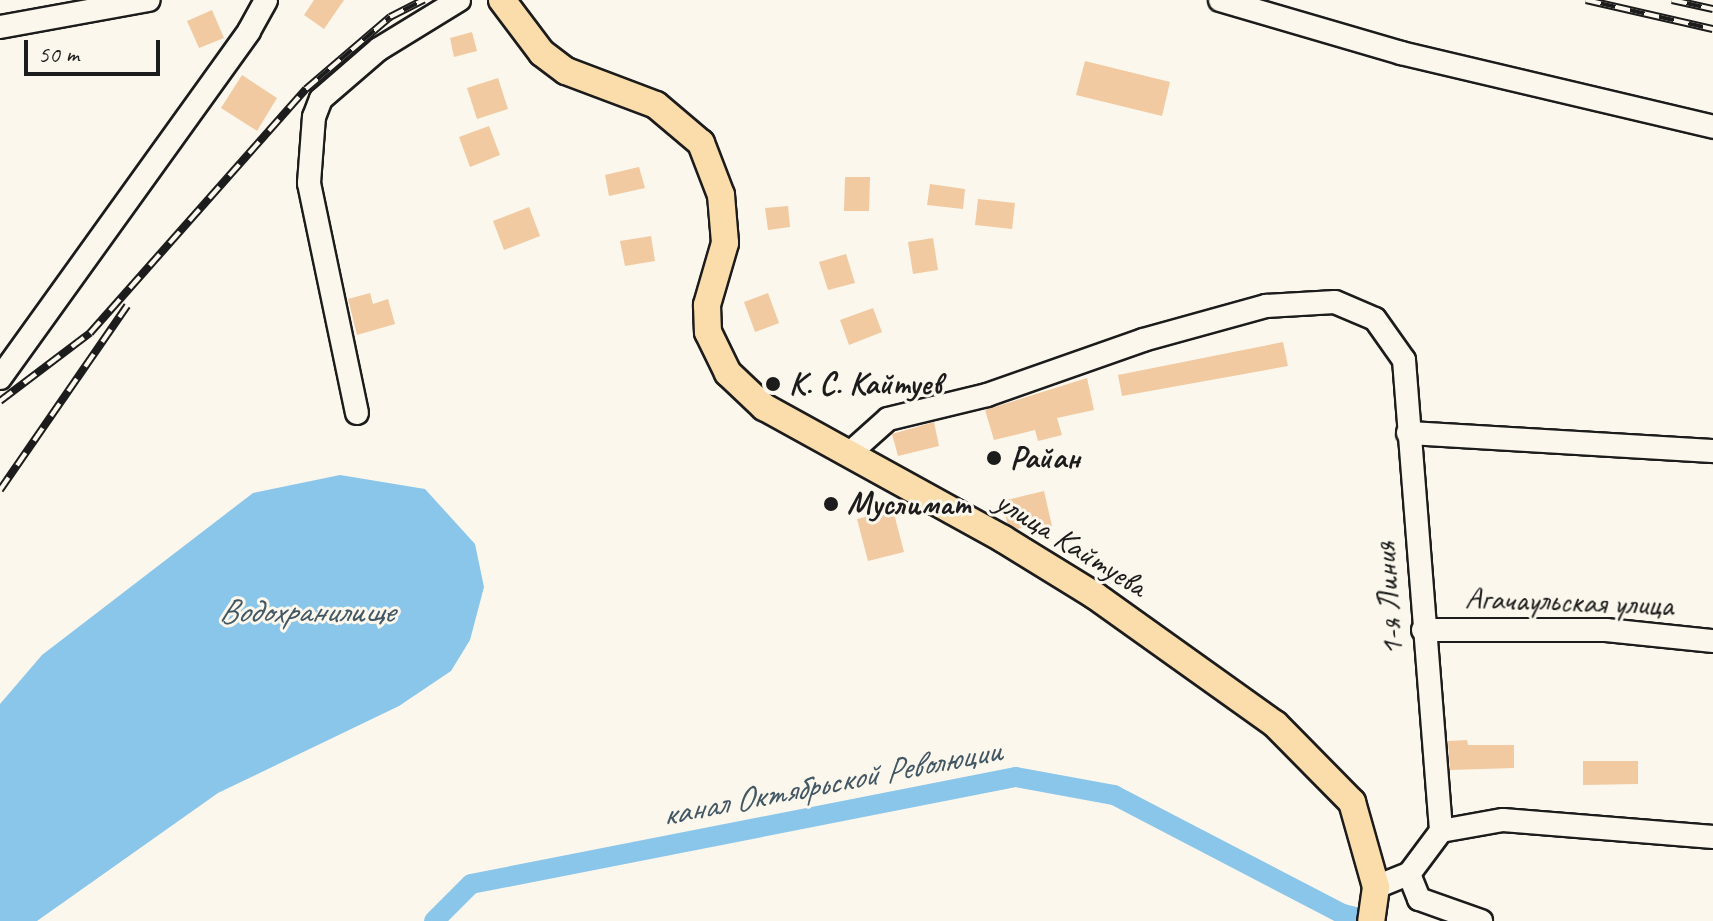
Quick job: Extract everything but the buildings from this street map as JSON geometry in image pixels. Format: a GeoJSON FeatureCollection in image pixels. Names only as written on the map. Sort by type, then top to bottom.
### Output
{"type":"FeatureCollection","features":[{"type":"Feature","properties":{"kind":"main road","name":"улица Кайтуева"},"geometry":{"type":"LineString","coordinates":[[502,0],[542,53],[566,71],[656,105],[701,143],[721,195],[725,243],[707,305],[708,332],[728,373],[764,407],[850,453],[1094,595],[1275,724],[1352,802],[1374,907]]}},
{"type":"Feature","properties":{"kind":"street"},"geometry":{"type":"LineString","coordinates":[[0,27],[149,0]]}},
{"type":"Feature","properties":{"kind":"street"},"geometry":{"type":"LineString","coordinates":[[0,378],[266,0]]}},
{"type":"Feature","properties":{"kind":"street"},"geometry":{"type":"LineString","coordinates":[[357,413],[309,183],[314,117],[321,99],[379,49],[459,0]]}},
{"type":"Feature","properties":{"kind":"street"},"geometry":{"type":"LineString","coordinates":[[1220,0],[1401,53],[1713,127]]}},
{"type":"Feature","properties":{"kind":"street","name":"1-я Линия"},"geometry":{"type":"LineString","coordinates":[[850,453],[888,419],[987,395],[1143,340],[1266,306],[1335,302],[1356,308],[1393,339],[1404,360],[1441,831]]}},
{"type":"Feature","properties":{"kind":"street"},"geometry":{"type":"LineString","coordinates":[[1408,433],[1713,451]]}},
{"type":"Feature","properties":{"kind":"street","name":"Агачаульская улица"},"geometry":{"type":"LineString","coordinates":[[1423,630],[1606,630],[1713,641]]}},
{"type":"Feature","properties":{"kind":"street"},"geometry":{"type":"LineString","coordinates":[[1374,907],[1409,874],[1441,831],[1503,820],[1713,837]]}},
{"type":"Feature","properties":{"kind":"street"},"geometry":{"type":"LineString","coordinates":[[1409,874],[1419,899],[1481,921]]}},
{"type":"Feature","properties":{"kind":"water","name":"Водохранилище"},"geometry":{"type":"Polygon","coordinates":[[[340,475],[425,489],[475,544],[484,587],[470,640],[451,671],[399,706],[218,793],[37,921],[0,921],[0,704],[42,655],[253,493],[340,475]]]}},
{"type":"Feature","properties":{"kind":"waterway","name":"канал Октябрьской Революции"},"geometry":{"type":"LineString","coordinates":[[434,921],[471,884],[1016,777],[1114,795],[1343,914],[1371,921]]}},
{"type":"Feature","properties":{"kind":"railway"},"geometry":{"type":"LineString","coordinates":[[0,401],[90,333],[306,89],[390,17],[424,0]]}},
{"type":"Feature","properties":{"kind":"railway"},"geometry":{"type":"LineString","coordinates":[[1586,0],[1713,29]]}},
{"type":"Feature","properties":{"kind":"railway"},"geometry":{"type":"LineString","coordinates":[[1672,0],[1713,9]]}},
{"type":"Feature","properties":{"kind":"railway"},"geometry":{"type":"LineString","coordinates":[[0,490],[127,306]]}},
{"type":"Feature","properties":{"kind":"place","name":"К. С. Кайтуев"},"geometry":{"type":"Point","coordinates":[773,384]}},
{"type":"Feature","properties":{"kind":"place","name":"Райан"},"geometry":{"type":"Point","coordinates":[994,458]}},
{"type":"Feature","properties":{"kind":"place","name":"Муслимат"},"geometry":{"type":"Point","coordinates":[831,504]}}]}
